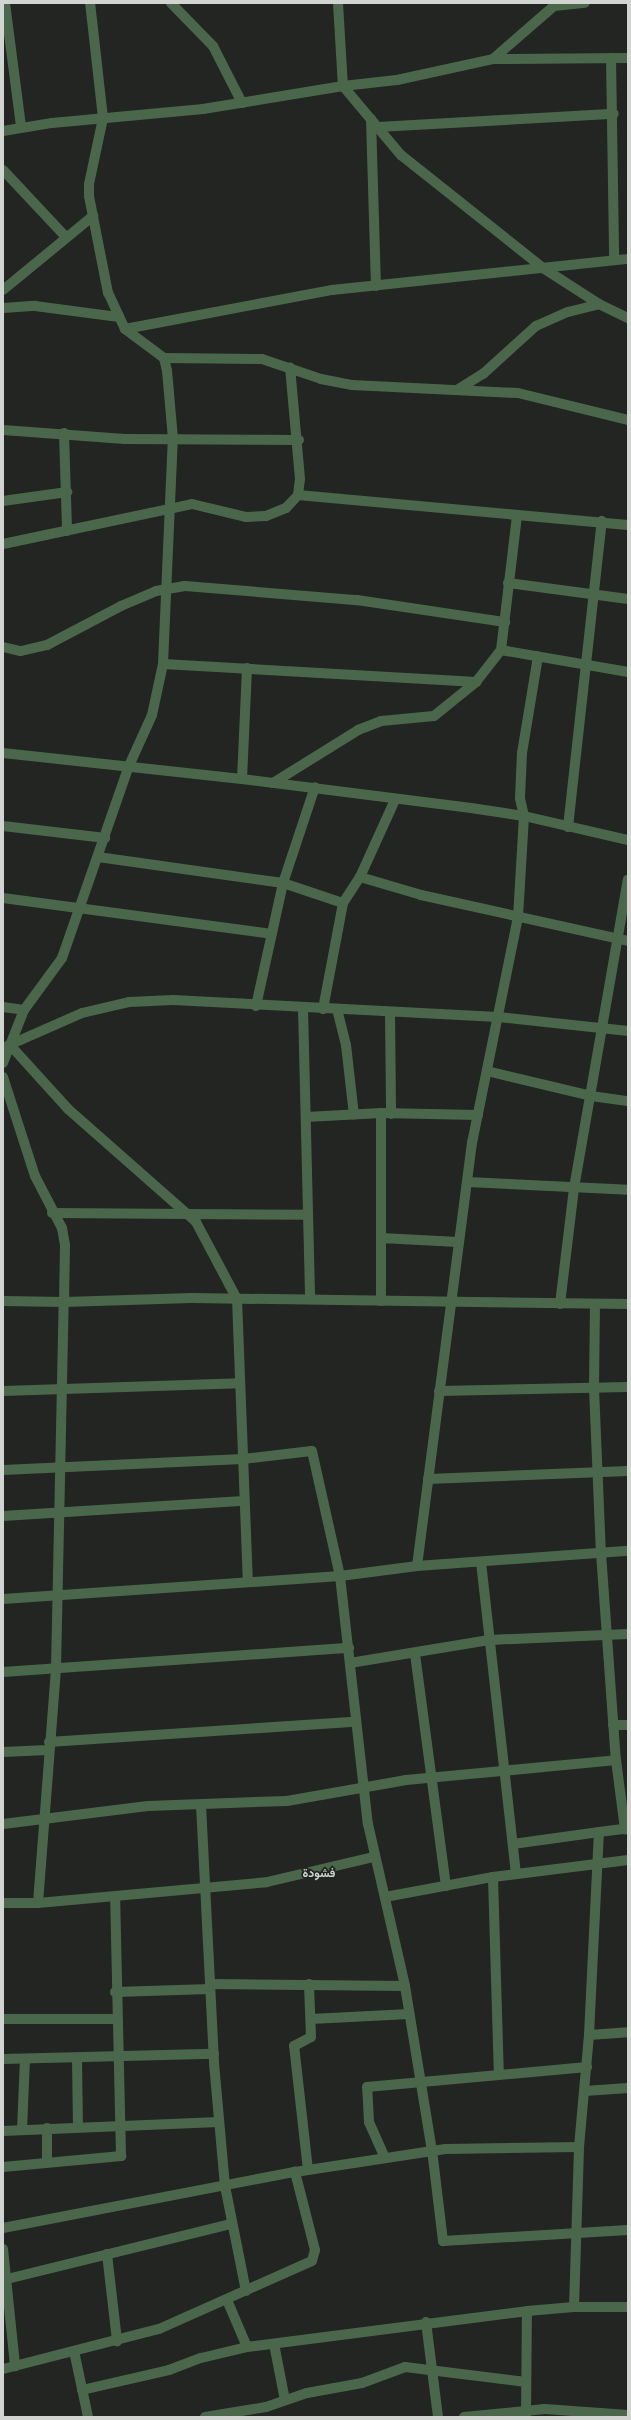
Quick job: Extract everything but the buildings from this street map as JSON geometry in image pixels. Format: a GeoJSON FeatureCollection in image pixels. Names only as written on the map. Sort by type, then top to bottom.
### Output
{"type":"FeatureCollection","features":[{"type":"Feature","properties":{"kind":"street"},"geometry":{"type":"LineString","coordinates":[[5,3],[21,127]]}},
{"type":"Feature","properties":{"kind":"street"},"geometry":{"type":"LineString","coordinates":[[90,3],[103,118],[89,184],[93,216],[108,293],[125,329],[164,358],[262,359],[290,367],[321,379],[352,385],[518,393],[628,420]]}},
{"type":"Feature","properties":{"kind":"street"},"geometry":{"type":"LineString","coordinates":[[171,3],[213,46],[242,103]]}},
{"type":"Feature","properties":{"kind":"street"},"geometry":{"type":"LineString","coordinates":[[338,3],[343,86],[402,156],[543,268],[599,304],[628,318]]}},
{"type":"Feature","properties":{"kind":"street"},"geometry":{"type":"LineString","coordinates":[[493,59],[550,5],[584,3]]}},
{"type":"Feature","properties":{"kind":"street"},"geometry":{"type":"LineString","coordinates":[[611,58],[614,114],[614,259]]}},
{"type":"Feature","properties":{"kind":"street"},"geometry":{"type":"LineString","coordinates":[[3,131],[21,127],[242,103],[343,86],[397,80],[493,59],[628,58]]}},
{"type":"Feature","properties":{"kind":"street"},"geometry":{"type":"LineString","coordinates":[[378,127],[614,114]]}},
{"type":"Feature","properties":{"kind":"street"},"geometry":{"type":"LineString","coordinates":[[372,119],[376,286]]}},
{"type":"Feature","properties":{"kind":"street"},"geometry":{"type":"LineString","coordinates":[[3,170],[66,237]]}},
{"type":"Feature","properties":{"kind":"street"},"geometry":{"type":"LineString","coordinates":[[3,290],[93,216]]}},
{"type":"Feature","properties":{"kind":"street"},"geometry":{"type":"LineString","coordinates":[[125,329],[332,290],[628,258]]}},
{"type":"Feature","properties":{"kind":"street"},"geometry":{"type":"LineString","coordinates":[[457,390],[483,374],[536,326],[568,312],[599,304]]}},
{"type":"Feature","properties":{"kind":"street"},"geometry":{"type":"LineString","coordinates":[[3,308],[42,307],[119,317]]}},
{"type":"Feature","properties":{"kind":"street"},"geometry":{"type":"LineString","coordinates":[[3,1063],[24,1010],[62,958],[81,908],[128,768],[152,715],[163,664],[168,588],[173,439],[164,358]]}},
{"type":"Feature","properties":{"kind":"street"},"geometry":{"type":"LineString","coordinates":[[3,544],[170,510],[192,504],[246,517],[266,516],[286,508],[298,495],[299,440],[290,367]]}},
{"type":"Feature","properties":{"kind":"street"},"geometry":{"type":"LineString","coordinates":[[3,430],[64,433],[125,439],[299,440]]}},
{"type":"Feature","properties":{"kind":"street"},"geometry":{"type":"LineString","coordinates":[[64,433],[67,531]]}},
{"type":"Feature","properties":{"kind":"street"},"geometry":{"type":"LineString","coordinates":[[3,501],[67,492]]}},
{"type":"Feature","properties":{"kind":"street"},"geometry":{"type":"LineString","coordinates":[[298,495],[363,498],[517,515],[602,521],[628,525]]}},
{"type":"Feature","properties":{"kind":"street"},"geometry":{"type":"LineString","coordinates":[[273,783],[358,730],[381,721],[434,716],[476,682],[501,650],[517,515]]}},
{"type":"Feature","properties":{"kind":"street"},"geometry":{"type":"LineString","coordinates":[[568,827],[592,594],[602,521]]}},
{"type":"Feature","properties":{"kind":"street"},"geometry":{"type":"LineString","coordinates":[[508,583],[628,599]]}},
{"type":"Feature","properties":{"kind":"street"},"geometry":{"type":"LineString","coordinates":[[3,648],[21,651],[47,645],[121,606],[168,588],[185,586],[357,600],[505,622]]}},
{"type":"Feature","properties":{"kind":"street"},"geometry":{"type":"LineString","coordinates":[[501,650],[628,672]]}},
{"type":"Feature","properties":{"kind":"street"},"geometry":{"type":"LineString","coordinates":[[417,1566],[450,1303],[467,1182],[478,1115],[518,917],[524,816],[520,798],[522,752],[538,656]]}},
{"type":"Feature","properties":{"kind":"street"},"geometry":{"type":"LineString","coordinates":[[163,664],[476,682]]}},
{"type":"Feature","properties":{"kind":"street"},"geometry":{"type":"LineString","coordinates":[[242,779],[247,668]]}},
{"type":"Feature","properties":{"kind":"street"},"geometry":{"type":"LineString","coordinates":[[3,753],[128,768],[315,787],[394,800],[524,816],[628,840]]}},
{"type":"Feature","properties":{"kind":"street"},"geometry":{"type":"LineString","coordinates":[[256,1006],[283,883],[315,787]]}},
{"type":"Feature","properties":{"kind":"street"},"geometry":{"type":"LineString","coordinates":[[323,1009],[343,902],[360,876],[394,800]]}},
{"type":"Feature","properties":{"kind":"street"},"geometry":{"type":"LineString","coordinates":[[3,826],[104,838]]}},
{"type":"Feature","properties":{"kind":"street"},"geometry":{"type":"LineString","coordinates":[[98,857],[283,883],[343,902]]}},
{"type":"Feature","properties":{"kind":"street"},"geometry":{"type":"LineString","coordinates":[[360,876],[421,895],[628,941]]}},
{"type":"Feature","properties":{"kind":"street"},"geometry":{"type":"LineString","coordinates":[[560,1304],[574,1188],[628,880]]}},
{"type":"Feature","properties":{"kind":"street"},"geometry":{"type":"LineString","coordinates":[[3,898],[272,934]]}},
{"type":"Feature","properties":{"kind":"street"},"geometry":{"type":"LineString","coordinates":[[9,1046],[82,1014],[129,1002],[173,1000],[256,1006],[498,1016],[628,1031]]}},
{"type":"Feature","properties":{"kind":"street"},"geometry":{"type":"LineString","coordinates":[[3,1006],[24,1010]]}},
{"type":"Feature","properties":{"kind":"street"},"geometry":{"type":"LineString","coordinates":[[303,1008],[310,1299]]}},
{"type":"Feature","properties":{"kind":"street"},"geometry":{"type":"LineString","coordinates":[[337,1009],[346,1045],[354,1115]]}},
{"type":"Feature","properties":{"kind":"street"},"geometry":{"type":"LineString","coordinates":[[381,1301],[381,1238],[390,1012]]}},
{"type":"Feature","properties":{"kind":"street"},"geometry":{"type":"LineString","coordinates":[[9,1046],[68,1109],[140,1175],[187,1214],[205,1236],[237,1299],[248,1582]]}},
{"type":"Feature","properties":{"kind":"street"},"geometry":{"type":"LineString","coordinates":[[487,1071],[590,1096],[628,1101]]}},
{"type":"Feature","properties":{"kind":"street"},"geometry":{"type":"LineString","coordinates":[[3,1077],[35,1176],[52,1213],[62,1228],[65,1245],[61,1514],[56,1669],[48,1746],[38,1903]]}},
{"type":"Feature","properties":{"kind":"street"},"geometry":{"type":"LineString","coordinates":[[306,1117],[386,1113],[478,1115]]}},
{"type":"Feature","properties":{"kind":"street"},"geometry":{"type":"LineString","coordinates":[[467,1182],[628,1190]]}},
{"type":"Feature","properties":{"kind":"street"},"geometry":{"type":"LineString","coordinates":[[52,1213],[308,1216]]}},
{"type":"Feature","properties":{"kind":"street"},"geometry":{"type":"LineString","coordinates":[[381,1238],[458,1242]]}},
{"type":"Feature","properties":{"kind":"street"},"geometry":{"type":"LineString","coordinates":[[3,1302],[310,1299],[450,1303],[628,1304]]}},
{"type":"Feature","properties":{"kind":"street"},"geometry":{"type":"LineString","coordinates":[[513,1844],[627,1829],[616,1760],[601,1553],[594,1388],[595,1304]]}},
{"type":"Feature","properties":{"kind":"street"},"geometry":{"type":"LineString","coordinates":[[3,1391],[240,1383]]}},
{"type":"Feature","properties":{"kind":"street"},"geometry":{"type":"LineString","coordinates":[[439,1391],[628,1387]]}},
{"type":"Feature","properties":{"kind":"street"},"geometry":{"type":"LineString","coordinates":[[3,1470],[61,1469],[243,1459],[312,1451],[340,1576],[349,1648],[354,1722],[362,1788],[374,1857],[385,1897],[405,1986],[432,2150],[443,2241],[628,2230]]}},
{"type":"Feature","properties":{"kind":"street"},"geometry":{"type":"LineString","coordinates":[[428,1480],[597,1474],[628,1471]]}},
{"type":"Feature","properties":{"kind":"street"},"geometry":{"type":"LineString","coordinates":[[3,1516],[61,1514],[244,1501]]}},
{"type":"Feature","properties":{"kind":"street"},"geometry":{"type":"LineString","coordinates":[[3,1598],[340,1576],[417,1566],[628,1551]]}},
{"type":"Feature","properties":{"kind":"street"},"geometry":{"type":"LineString","coordinates":[[481,1562],[516,1874]]}},
{"type":"Feature","properties":{"kind":"street"},"geometry":{"type":"LineString","coordinates":[[350,1664],[415,1654],[489,1640],[628,1634]]}},
{"type":"Feature","properties":{"kind":"street"},"geometry":{"type":"LineString","coordinates":[[3,1672],[349,1648]]}},
{"type":"Feature","properties":{"kind":"street"},"geometry":{"type":"LineString","coordinates":[[415,1654],[446,1886]]}},
{"type":"Feature","properties":{"kind":"street"},"geometry":{"type":"LineString","coordinates":[[3,1752],[48,1746],[354,1722]]}},
{"type":"Feature","properties":{"kind":"street"},"geometry":{"type":"LineString","coordinates":[[613,1726],[628,1725]]}},
{"type":"Feature","properties":{"kind":"street"},"geometry":{"type":"LineString","coordinates":[[3,1824],[148,1806],[201,1806],[287,1801],[431,1777],[504,1772],[616,1760]]}},
{"type":"Feature","properties":{"kind":"street"},"geometry":{"type":"LineString","coordinates":[[201,1806],[210,1987],[219,2122],[225,2186],[231,2224],[246,2291]]}},
{"type":"Feature","properties":{"kind":"street"},"geometry":{"type":"LineString","coordinates":[[574,2307],[579,2232],[579,2148],[587,2067],[599,1832]]}},
{"type":"Feature","properties":{"kind":"street"},"geometry":{"type":"LineString","coordinates":[[3,1903],[38,1903],[289,1879],[374,1857]]}},
{"type":"Feature","properties":{"kind":"street"},"geometry":{"type":"LineString","coordinates":[[385,1897],[492,1877],[628,1860]]}},
{"type":"Feature","properties":{"kind":"street"},"geometry":{"type":"LineString","coordinates":[[492,1877],[499,2074]]}},
{"type":"Feature","properties":{"kind":"street"},"geometry":{"type":"LineString","coordinates":[[3,2167],[121,2156],[116,2057],[115,1896]]}},
{"type":"Feature","properties":{"kind":"street"},"geometry":{"type":"LineString","coordinates":[[115,1992],[309,1984],[405,1986]]}},
{"type":"Feature","properties":{"kind":"street"},"geometry":{"type":"LineString","coordinates":[[308,2170],[294,2046],[311,2038],[309,1984]]}},
{"type":"Feature","properties":{"kind":"street"},"geometry":{"type":"LineString","coordinates":[[311,2019],[409,2014]]}},
{"type":"Feature","properties":{"kind":"street"},"geometry":{"type":"LineString","coordinates":[[3,2019],[116,2019]]}},
{"type":"Feature","properties":{"kind":"street"},"geometry":{"type":"LineString","coordinates":[[589,2035],[628,2032]]}},
{"type":"Feature","properties":{"kind":"street"},"geometry":{"type":"LineString","coordinates":[[3,2059],[214,2054]]}},
{"type":"Feature","properties":{"kind":"street"},"geometry":{"type":"LineString","coordinates":[[77,2058],[78,2127]]}},
{"type":"Feature","properties":{"kind":"street"},"geometry":{"type":"LineString","coordinates":[[22,2130],[25,2059]]}},
{"type":"Feature","properties":{"kind":"street"},"geometry":{"type":"LineString","coordinates":[[385,2158],[369,2122],[366,2088],[499,2074],[587,2067]]}},
{"type":"Feature","properties":{"kind":"street"},"geometry":{"type":"LineString","coordinates":[[585,2091],[628,2088]]}},
{"type":"Feature","properties":{"kind":"street"},"geometry":{"type":"LineString","coordinates":[[3,2131],[219,2122]]}},
{"type":"Feature","properties":{"kind":"street"},"geometry":{"type":"LineString","coordinates":[[47,2128],[47,2162]]}},
{"type":"Feature","properties":{"kind":"street"},"geometry":{"type":"LineString","coordinates":[[3,2228],[295,2172],[432,2150],[455,2148],[579,2148]]}},
{"type":"Feature","properties":{"kind":"street"},"geometry":{"type":"LineString","coordinates":[[3,2369],[159,2329],[312,2261],[315,2256],[295,2172]]}},
{"type":"Feature","properties":{"kind":"street"},"geometry":{"type":"LineString","coordinates":[[4,2280],[231,2224]]}},
{"type":"Feature","properties":{"kind":"street"},"geometry":{"type":"LineString","coordinates":[[3,2249],[4,2280],[15,2366]]}},
{"type":"Feature","properties":{"kind":"street"},"geometry":{"type":"LineString","coordinates":[[107,2254],[117,2341]]}},
{"type":"Feature","properties":{"kind":"street"},"geometry":{"type":"LineString","coordinates":[[227,2300],[247,2347]]}},
{"type":"Feature","properties":{"kind":"street"},"geometry":{"type":"LineString","coordinates":[[82,2390],[169,2370],[201,2358],[247,2347],[426,2322],[574,2307],[628,2308]]}},
{"type":"Feature","properties":{"kind":"street"},"geometry":{"type":"LineString","coordinates":[[526,2414],[527,2312]]}},
{"type":"Feature","properties":{"kind":"street"},"geometry":{"type":"LineString","coordinates":[[426,2322],[438,2417]]}},
{"type":"Feature","properties":{"kind":"street"},"geometry":{"type":"LineString","coordinates":[[274,2344],[285,2400]]}},
{"type":"Feature","properties":{"kind":"street"},"geometry":{"type":"LineString","coordinates":[[74,2351],[88,2417]]}},
{"type":"Feature","properties":{"kind":"street"},"geometry":{"type":"LineString","coordinates":[[205,2417],[266,2407],[285,2400],[362,2383],[405,2367],[431,2368],[526,2382]]}},
{"type":"Feature","properties":{"kind":"street"},"geometry":{"type":"LineString","coordinates":[[464,2417],[526,2414],[599,2416],[628,2415]]}},
{"type":"Feature","properties":{"kind":"district","name":"فشودة"},"geometry":{"type":"Point","coordinates":[319,1874]}}]}
